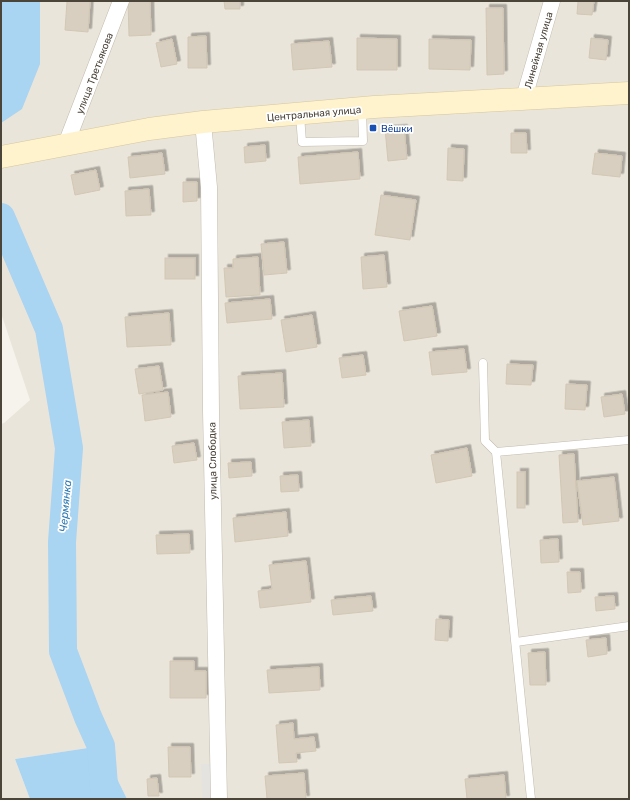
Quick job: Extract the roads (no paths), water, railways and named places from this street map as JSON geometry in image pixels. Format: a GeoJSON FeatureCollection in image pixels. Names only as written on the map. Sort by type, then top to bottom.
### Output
{"type":"FeatureCollection","features":[{"type":"Feature","properties":{"kind":"street","name":"улица Третьякова"},"geometry":{"type":"LineString","coordinates":[[66,144],[121,1]]}},
{"type":"Feature","properties":{"kind":"street","name":"Линейная улица"},"geometry":{"type":"LineString","coordinates":[[524,98],[552,1]]}},
{"type":"Feature","properties":{"kind":"street","name":"Центральная улица"},"geometry":{"type":"LineString","coordinates":[[1,157],[149,129],[203,122],[362,109],[524,98],[629,93]]}},
{"type":"Feature","properties":{"kind":"street","name":"улица Слободка"},"geometry":{"type":"LineString","coordinates":[[203,122],[210,187],[211,411],[219,799]]}},
{"type":"Feature","properties":{"kind":"lane"},"geometry":{"type":"LineString","coordinates":[[300,114],[302,142],[363,141],[362,109]]}},
{"type":"Feature","properties":{"kind":"lane"},"geometry":{"type":"LineString","coordinates":[[483,363],[485,441],[496,452],[516,642],[530,799]]}},
{"type":"Feature","properties":{"kind":"lane"},"geometry":{"type":"LineString","coordinates":[[496,452],[629,440]]}},
{"type":"Feature","properties":{"kind":"lane"},"geometry":{"type":"LineString","coordinates":[[516,642],[629,626]]}},
{"type":"Feature","properties":{"kind":"water"},"geometry":{"type":"Polygon","coordinates":[[[1,1],[40,1],[40,64],[22,109],[1,123],[1,1]]]}},
{"type":"Feature","properties":{"kind":"water"},"geometry":{"type":"Polygon","coordinates":[[[101,746],[127,799],[30,799],[15,759],[101,746]]]}},
{"type":"Feature","properties":{"kind":"waterway","name":"Чермянка"},"geometry":{"type":"LineString","coordinates":[[1,217],[49,329],[69,448],[62,542],[63,651],[88,717],[101,746],[105,799]]}},
{"type":"Feature","properties":{"kind":"place","name":"Вёшки"},"geometry":{"type":"Point","coordinates":[373,128]}}]}
